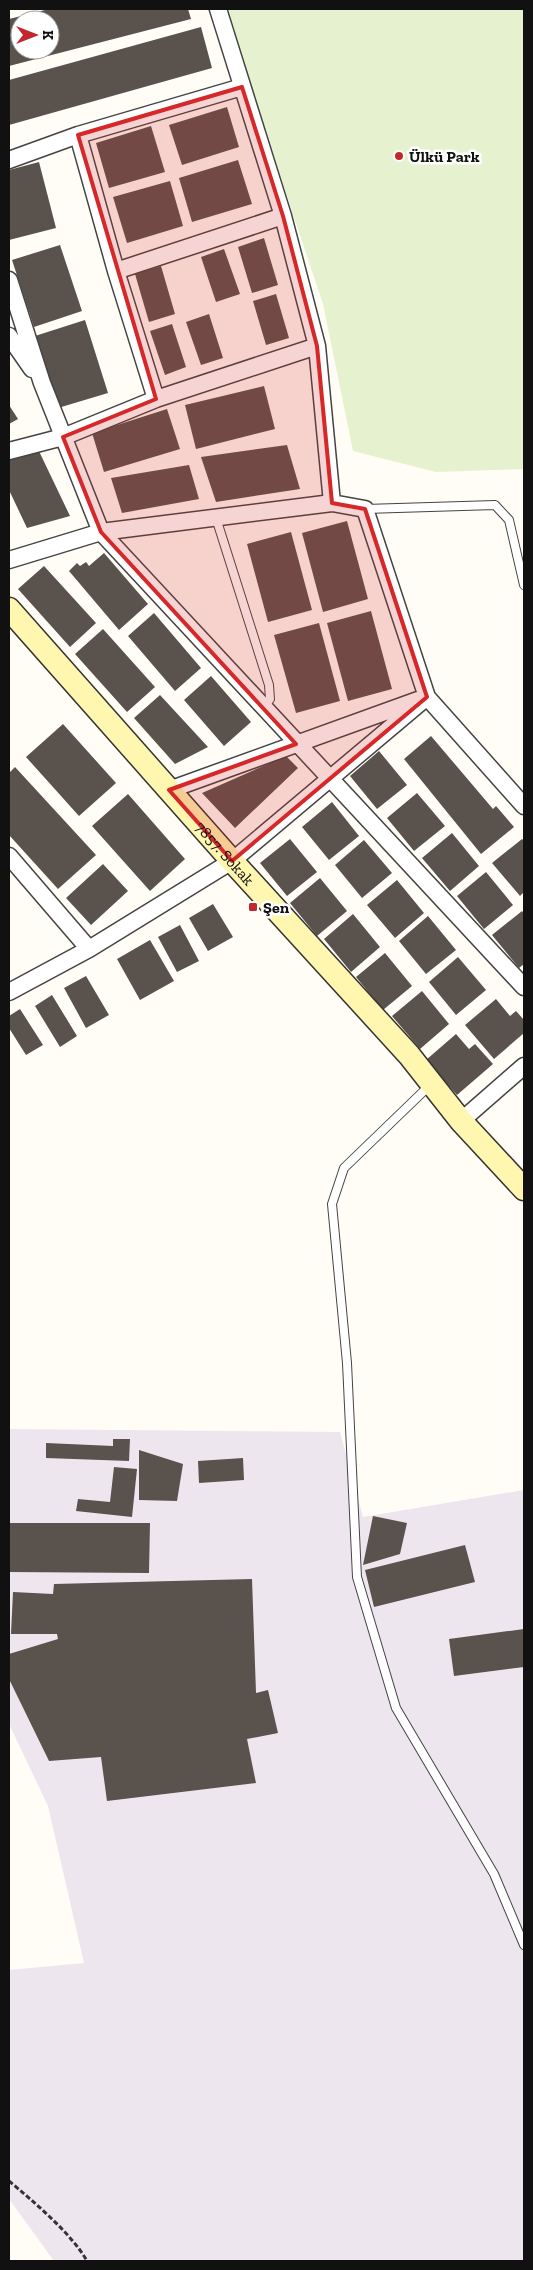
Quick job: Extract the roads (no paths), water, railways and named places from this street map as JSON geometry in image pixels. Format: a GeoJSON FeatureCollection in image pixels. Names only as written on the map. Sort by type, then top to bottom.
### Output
{"type":"FeatureCollection","features":[{"type":"Feature","properties":{"kind":"street"},"geometry":{"type":"LineString","coordinates":[[218,9],[283,216],[317,346],[332,503]]}},
{"type":"Feature","properties":{"kind":"street"},"geometry":{"type":"LineString","coordinates":[[9,160],[78,135],[242,86]]}},
{"type":"Feature","properties":{"kind":"street"},"geometry":{"type":"LineString","coordinates":[[78,135],[116,271],[156,399]]}},
{"type":"Feature","properties":{"kind":"street"},"geometry":{"type":"LineString","coordinates":[[116,271],[283,216]]}},
{"type":"Feature","properties":{"kind":"street"},"geometry":{"type":"LineString","coordinates":[[9,280],[62,438],[101,532],[296,744],[332,779],[524,987]]}},
{"type":"Feature","properties":{"kind":"street"},"geometry":{"type":"LineString","coordinates":[[9,336],[42,383]]}},
{"type":"Feature","properties":{"kind":"street"},"geometry":{"type":"LineString","coordinates":[[9,451],[62,438],[156,399],[317,346]]}},
{"type":"Feature","properties":{"kind":"street"},"geometry":{"type":"LineString","coordinates":[[9,560],[101,532],[332,503],[365,509],[427,697],[524,806]]}},
{"type":"Feature","properties":{"kind":"street","name":"7857. Sokak"},"geometry":{"type":"LineString","coordinates":[[9,610],[168,790],[409,1055],[461,1121],[524,1189]]}},
{"type":"Feature","properties":{"kind":"street"},"geometry":{"type":"LineString","coordinates":[[168,790],[427,697]]}},
{"type":"Feature","properties":{"kind":"street"},"geometry":{"type":"LineString","coordinates":[[9,992],[89,949],[232,861],[332,779],[427,697]]}},
{"type":"Feature","properties":{"kind":"street"},"geometry":{"type":"LineString","coordinates":[[9,856],[89,949]]}},
{"type":"Feature","properties":{"kind":"street"},"geometry":{"type":"LineString","coordinates":[[461,1121],[524,1066]]}},
{"type":"Feature","properties":{"kind":"lane"},"geometry":{"type":"LineString","coordinates":[[365,509],[495,505],[509,520],[524,585]]}},
{"type":"Feature","properties":{"kind":"lane"},"geometry":{"type":"LineString","coordinates":[[216,518],[269,685],[270,699],[263,708]]}},
{"type":"Feature","properties":{"kind":"lane"},"geometry":{"type":"LineString","coordinates":[[432,1084],[344,1168],[332,1204],[347,1363],[357,1577],[396,1708],[494,1874],[524,1945]]}},
{"type":"Feature","properties":{"kind":"place","name":"Ülkü Park"},"geometry":{"type":"Point","coordinates":[399,156]}},
{"type":"Feature","properties":{"kind":"place","name":"Şen"},"geometry":{"type":"Point","coordinates":[253,907]}}]}
